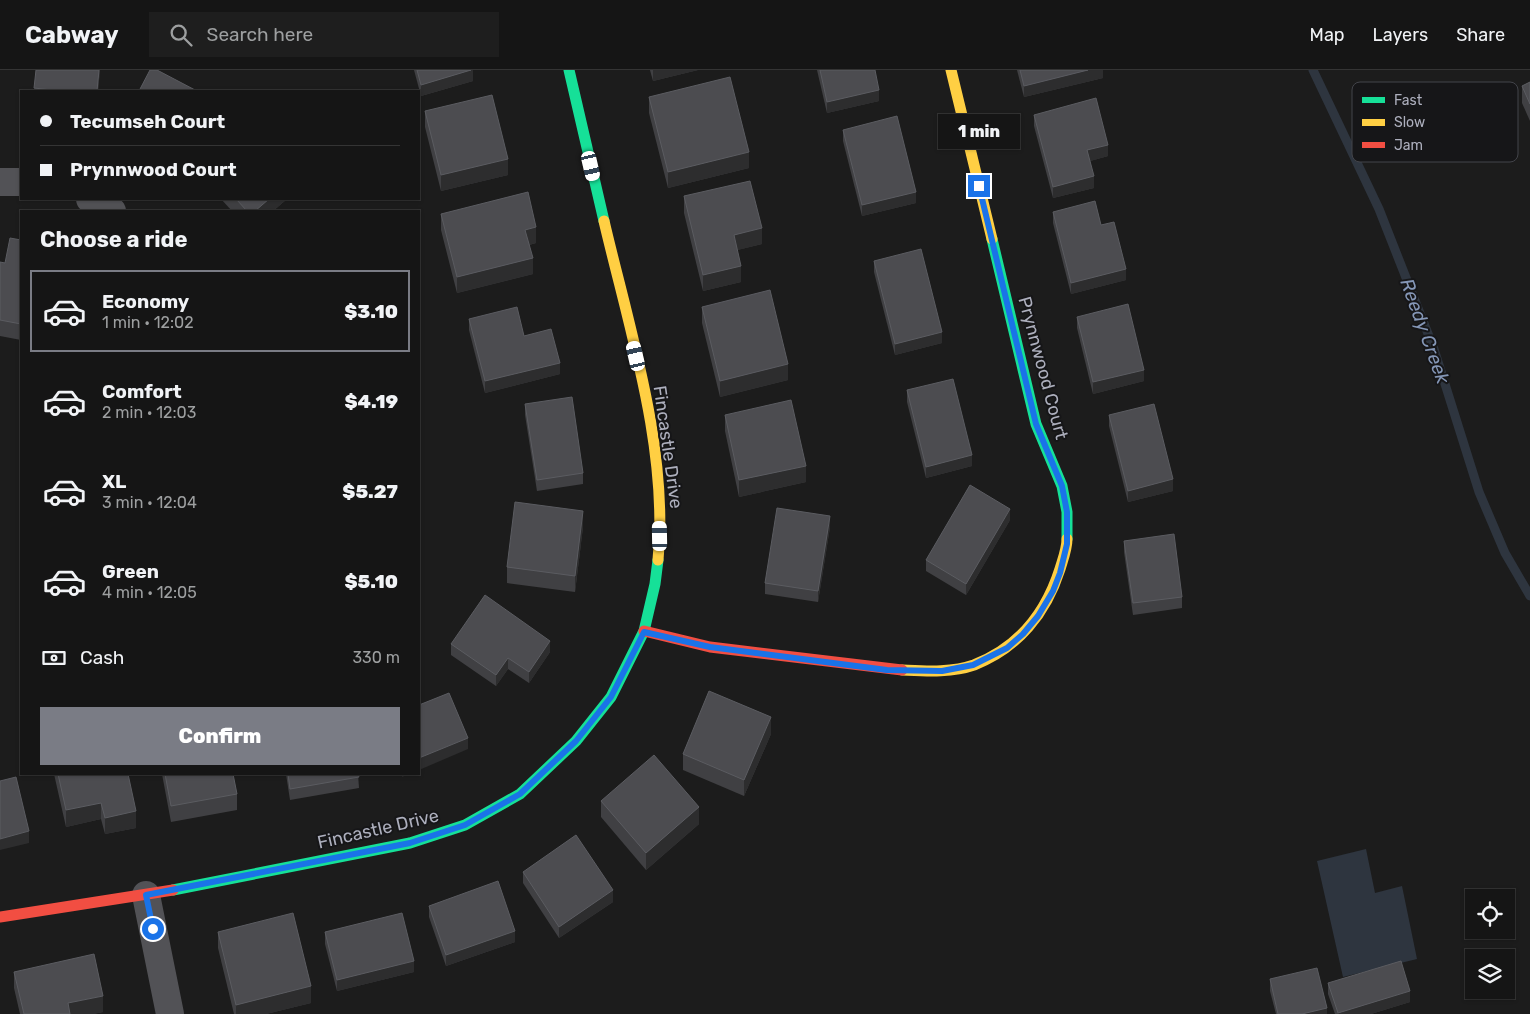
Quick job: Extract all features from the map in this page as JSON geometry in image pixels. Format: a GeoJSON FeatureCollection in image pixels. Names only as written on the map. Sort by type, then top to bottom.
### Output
{"type":"FeatureCollection","features":[{"type":"Feature","properties":{"kind":"street","name":"Fincastle Drive"},"geometry":{"type":"LineString","coordinates":[[0,917],[146,895],[410,843],[465,825],[520,794],[576,741],[611,697],[644,632],[655,584],[660,536],[657,470],[649,414],[569,70]]}},
{"type":"Feature","properties":{"kind":"street","name":"Prynnwood Court"},"geometry":{"type":"LineString","coordinates":[[644,632],[710,647],[887,670],[942,671],[973,665],[1007,648],[1028,628],[1053,591],[1067,544],[1067,512],[1064,495],[1036,424],[951,70]]}},
{"type":"Feature","properties":{"kind":"street"},"geometry":{"type":"LineString","coordinates":[[0,182],[20,182]]}},
{"type":"Feature","properties":{"kind":"street"},"geometry":{"type":"LineString","coordinates":[[92,200],[110,210]]}},
{"type":"Feature","properties":{"kind":"street"},"geometry":{"type":"LineString","coordinates":[[146,895],[170,1014]]}},
{"type":"Feature","properties":{"kind":"shaded area"},"geometry":{"type":"Polygon","coordinates":[[[1366,849],[1375,893],[1402,886],[1417,959],[1343,977],[1317,861],[1366,849]]]}},
{"type":"Feature","properties":{"kind":"building"},"geometry":{"type":"Polygon","coordinates":[[[36,70],[99,70],[97,90],[34,88],[36,70]]]}},
{"type":"Feature","properties":{"kind":"building"},"geometry":{"type":"Polygon","coordinates":[[[150,70],[157,70],[195,90],[140,90],[150,70]]]}},
{"type":"Feature","properties":{"kind":"building"},"geometry":{"type":"Polygon","coordinates":[[[417,70],[471,70],[421,85],[417,70]]]}},
{"type":"Feature","properties":{"kind":"building"},"geometry":{"type":"Polygon","coordinates":[[[820,70],[875,70],[879,90],[827,102],[820,70]]]}},
{"type":"Feature","properties":{"kind":"building"},"geometry":{"type":"Polygon","coordinates":[[[1020,70],[1088,70],[1024,86],[1020,70]]]}},
{"type":"Feature","properties":{"kind":"building"},"geometry":{"type":"Polygon","coordinates":[[[730,77],[749,152],[668,172],[649,97],[730,77]]]}},
{"type":"Feature","properties":{"kind":"building"},"geometry":{"type":"Polygon","coordinates":[[[1530,82],[1530,104],[1522,86],[1530,82]]]}},
{"type":"Feature","properties":{"kind":"building"},"geometry":{"type":"Polygon","coordinates":[[[492,95],[508,159],[441,175],[425,111],[492,95]]]}},
{"type":"Feature","properties":{"kind":"building"},"geometry":{"type":"Polygon","coordinates":[[[1096,98],[1108,145],[1087,150],[1094,176],[1053,187],[1034,115],[1096,98]]]}},
{"type":"Feature","properties":{"kind":"building"},"geometry":{"type":"Polygon","coordinates":[[[897,116],[916,192],[862,205],[843,130],[897,116]]]}},
{"type":"Feature","properties":{"kind":"building"},"geometry":{"type":"Polygon","coordinates":[[[750,181],[762,228],[734,235],[741,266],[703,275],[684,196],[750,181]]]}},
{"type":"Feature","properties":{"kind":"building"},"geometry":{"type":"Polygon","coordinates":[[[528,192],[536,227],[525,230],[533,258],[457,277],[441,214],[528,192]]]}},
{"type":"Feature","properties":{"kind":"building"},"geometry":{"type":"Polygon","coordinates":[[[237,200],[268,200],[256,210],[246,210],[237,200]]]}},
{"type":"Feature","properties":{"kind":"building"},"geometry":{"type":"Polygon","coordinates":[[[1095,201],[1101,225],[1114,222],[1126,269],[1071,283],[1053,212],[1095,201]]]}},
{"type":"Feature","properties":{"kind":"building"},"geometry":{"type":"Polygon","coordinates":[[[10,238],[20,240],[20,324],[0,320],[0,262],[5,263],[10,238]]]}},
{"type":"Feature","properties":{"kind":"building"},"geometry":{"type":"Polygon","coordinates":[[[921,249],[942,332],[895,344],[874,261],[921,249]]]}},
{"type":"Feature","properties":{"kind":"building"},"geometry":{"type":"Polygon","coordinates":[[[770,290],[788,364],[720,381],[702,307],[770,290]]]}},
{"type":"Feature","properties":{"kind":"building"},"geometry":{"type":"Polygon","coordinates":[[[1128,304],[1144,370],[1093,382],[1077,317],[1128,304]]]}},
{"type":"Feature","properties":{"kind":"building"},"geometry":{"type":"Polygon","coordinates":[[[517,307],[524,336],[551,329],[560,363],[485,381],[469,319],[517,307]]]}},
{"type":"Feature","properties":{"kind":"building"},"geometry":{"type":"Polygon","coordinates":[[[953,379],[972,455],[926,467],[907,390],[953,379]]]}},
{"type":"Feature","properties":{"kind":"building"},"geometry":{"type":"Polygon","coordinates":[[[572,397],[583,473],[537,480],[525,404],[572,397]]]}},
{"type":"Feature","properties":{"kind":"building"},"geometry":{"type":"Polygon","coordinates":[[[791,400],[806,466],[739,480],[725,415],[791,400]]]}},
{"type":"Feature","properties":{"kind":"building"},"geometry":{"type":"Polygon","coordinates":[[[1154,404],[1173,479],[1128,491],[1109,415],[1154,404]]]}},
{"type":"Feature","properties":{"kind":"building"},"geometry":{"type":"Polygon","coordinates":[[[970,485],[1010,509],[966,584],[926,560],[970,485]]]}},
{"type":"Feature","properties":{"kind":"building"},"geometry":{"type":"Polygon","coordinates":[[[515,502],[583,511],[575,576],[507,567],[515,502]]]}},
{"type":"Feature","properties":{"kind":"building"},"geometry":{"type":"Polygon","coordinates":[[[777,508],[830,516],[818,591],[765,583],[777,508]]]}},
{"type":"Feature","properties":{"kind":"building"},"geometry":{"type":"Polygon","coordinates":[[[1174,534],[1182,597],[1133,603],[1124,541],[1174,534]]]}},
{"type":"Feature","properties":{"kind":"building"},"geometry":{"type":"Polygon","coordinates":[[[485,595],[550,641],[529,672],[508,658],[496,675],[451,644],[485,595]]]}},
{"type":"Feature","properties":{"kind":"building"},"geometry":{"type":"Polygon","coordinates":[[[709,691],[771,717],[744,780],[683,754],[709,691]]]}},
{"type":"Feature","properties":{"kind":"building"},"geometry":{"type":"Polygon","coordinates":[[[449,693],[468,738],[420,758],[420,705],[449,693]]]}},
{"type":"Feature","properties":{"kind":"building"},"geometry":{"type":"Polygon","coordinates":[[[654,755],[699,807],[646,853],[601,801],[654,755]]]}},
{"type":"Feature","properties":{"kind":"building"},"geometry":{"type":"Polygon","coordinates":[[[58,775],[128,775],[136,811],[105,818],[101,803],[66,810],[58,775]]]}},
{"type":"Feature","properties":{"kind":"building"},"geometry":{"type":"Polygon","coordinates":[[[165,775],[233,775],[237,794],[171,806],[165,775]]]}},
{"type":"Feature","properties":{"kind":"building"},"geometry":{"type":"Polygon","coordinates":[[[288,775],[358,775],[359,777],[290,789],[288,775]]]}},
{"type":"Feature","properties":{"kind":"building"},"geometry":{"type":"Polygon","coordinates":[[[16,777],[29,831],[0,839],[0,781],[16,777]]]}},
{"type":"Feature","properties":{"kind":"building"},"geometry":{"type":"Polygon","coordinates":[[[576,835],[613,890],[559,927],[523,872],[576,835]]]}},
{"type":"Feature","properties":{"kind":"building"},"geometry":{"type":"Polygon","coordinates":[[[498,881],[515,931],[446,955],[429,906],[498,881]]]}},
{"type":"Feature","properties":{"kind":"building"},"geometry":{"type":"Polygon","coordinates":[[[293,913],[311,986],[236,1005],[218,932],[293,913]]]}},
{"type":"Feature","properties":{"kind":"building"},"geometry":{"type":"Polygon","coordinates":[[[402,913],[414,961],[337,980],[325,932],[402,913]]]}},
{"type":"Feature","properties":{"kind":"building"},"geometry":{"type":"Polygon","coordinates":[[[94,954],[103,996],[68,1003],[70,1014],[24,1014],[14,972],[94,954]]]}},
{"type":"Feature","properties":{"kind":"building"},"geometry":{"type":"Polygon","coordinates":[[[1401,961],[1410,991],[1338,1013],[1328,983],[1401,961]]]}},
{"type":"Feature","properties":{"kind":"building"},"geometry":{"type":"Polygon","coordinates":[[[1317,968],[1327,1008],[1302,1014],[1278,1014],[1270,979],[1317,968]]]}},
{"type":"Feature","properties":{"kind":"waterway","name":"Reedy Creek"},"geometry":{"type":"LineString","coordinates":[[1313,70],[1352,152]]}},
{"type":"Feature","properties":{"kind":"waterway","name":"Reedy Creek"},"geometry":{"type":"LineString","coordinates":[[1357,162],[1379,209],[1434,349],[1479,492],[1505,553],[1530,596]]}},
{"type":"Feature","properties":{"kind":"traffic: fast"},"geometry":{"type":"LineString","coordinates":[[569,70],[604,221]]}},
{"type":"Feature","properties":{"kind":"traffic: fast"},"geometry":{"type":"LineString","coordinates":[[992,239],[1036,424],[1062,486],[1067,512],[1067,539]]}},
{"type":"Feature","properties":{"kind":"traffic: fast"},"geometry":{"type":"LineString","coordinates":[[173,890],[410,843],[465,825],[520,794],[576,741],[611,697],[644,631],[655,584],[658,560]]}},
{"type":"Feature","properties":{"kind":"traffic: slow"},"geometry":{"type":"LineString","coordinates":[[951,70],[992,239]]}},
{"type":"Feature","properties":{"kind":"traffic: slow"},"geometry":{"type":"LineString","coordinates":[[604,221],[635,346],[652,433],[658,476],[660,518],[658,560]]}},
{"type":"Feature","properties":{"kind":"traffic: slow"},"geometry":{"type":"LineString","coordinates":[[902,670],[938,671],[965,668],[990,658],[1017,639],[1047,600],[1060,569],[1066,550],[1067,539]]}},
{"type":"Feature","properties":{"kind":"traffic: jam"},"geometry":{"type":"LineString","coordinates":[[644,631],[710,647],[902,670]]}},
{"type":"Feature","properties":{"kind":"traffic: jam"},"geometry":{"type":"LineString","coordinates":[[0,917],[173,890]]}},
{"type":"Feature","properties":{"kind":"route"},"geometry":{"type":"LineString","coordinates":[[153,929],[146,895],[410,843],[465,825],[520,794],[576,741],[611,697],[644,632],[710,647],[887,670],[942,671],[973,665],[1007,648],[1023,634],[1046,603],[1060,573],[1067,544],[1067,512],[1062,486],[1036,424],[979,186]]}}]}
